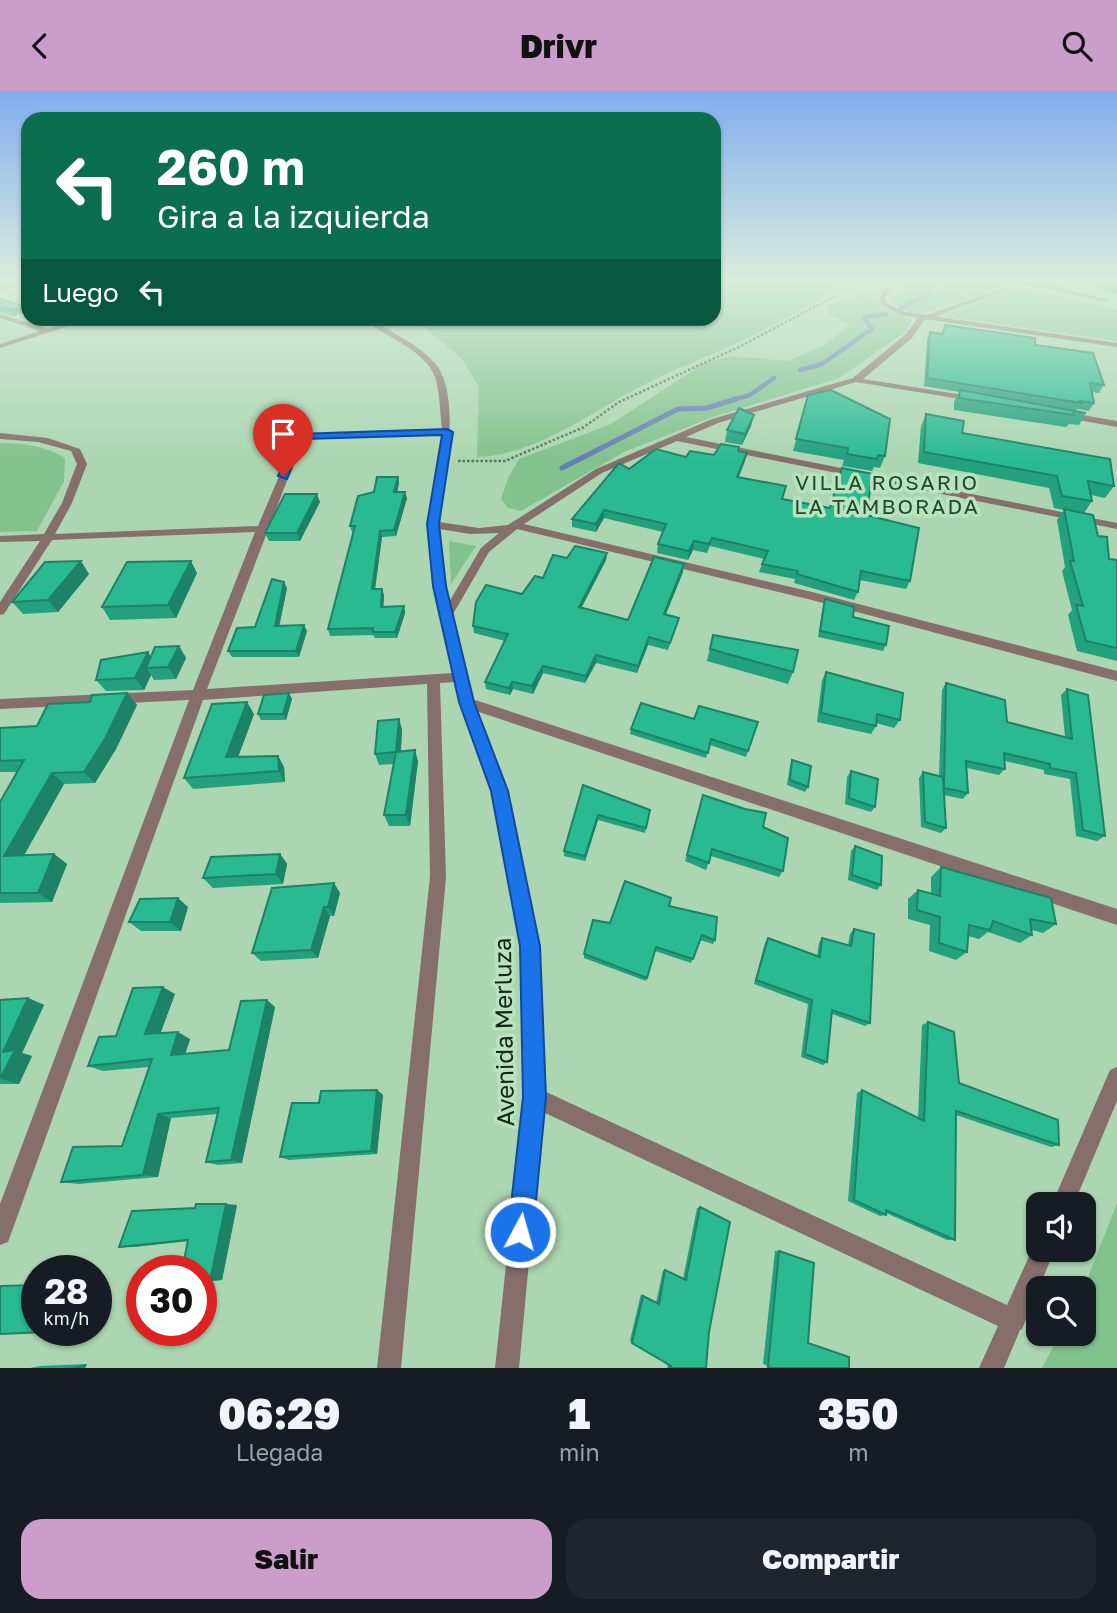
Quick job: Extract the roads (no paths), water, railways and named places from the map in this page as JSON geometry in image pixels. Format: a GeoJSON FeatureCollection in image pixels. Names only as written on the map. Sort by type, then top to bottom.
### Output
{"type":"FeatureCollection","features":[{"type":"Feature","properties":{"kind":"street","name":"Avenida Merluza"},"geometry":{"type":"LineString","coordinates":[[399,341],[433,365],[440,378],[447,432],[433,524],[439,586],[466,702],[499,791],[530,946],[534,1097],[507,1368]]}},
{"type":"Feature","properties":{"kind":"street"},"geometry":{"type":"LineString","coordinates":[[446,616],[485,550],[515,525],[599,471],[715,421],[856,380],[903,341]]}},
{"type":"Feature","properties":{"kind":"street"},"geometry":{"type":"LineString","coordinates":[[1085,341],[1117,345]]}},
{"type":"Feature","properties":{"kind":"street"},"geometry":{"type":"LineString","coordinates":[[856,380],[980,401]]}},
{"type":"Feature","properties":{"kind":"street"},"geometry":{"type":"LineString","coordinates":[[1048,412],[1117,424]]}},
{"type":"Feature","properties":{"kind":"street"},"geometry":{"type":"LineString","coordinates":[[0,1234],[197,695],[300,436],[447,432]]}},
{"type":"Feature","properties":{"kind":"street"},"geometry":{"type":"LineString","coordinates":[[0,436],[21,436],[58,443],[75,449],[82,464],[76,483],[47,537],[0,611]]}},
{"type":"Feature","properties":{"kind":"street"},"geometry":{"type":"LineString","coordinates":[[677,438],[1117,526]]}},
{"type":"Feature","properties":{"kind":"street"},"geometry":{"type":"LineString","coordinates":[[433,524],[457,530],[490,533],[515,525],[812,596],[1117,676]]}},
{"type":"Feature","properties":{"kind":"street"},"geometry":{"type":"LineString","coordinates":[[0,539],[261,529]]}},
{"type":"Feature","properties":{"kind":"street"},"geometry":{"type":"LineString","coordinates":[[0,704],[197,695],[461,677]]}},
{"type":"Feature","properties":{"kind":"street"},"geometry":{"type":"LineString","coordinates":[[389,1368],[438,877],[433,679]]}},
{"type":"Feature","properties":{"kind":"street"},"geometry":{"type":"LineString","coordinates":[[466,702],[1117,917]]}},
{"type":"Feature","properties":{"kind":"street"},"geometry":{"type":"LineString","coordinates":[[1068,1192],[1117,1077]]}},
{"type":"Feature","properties":{"kind":"street"},"geometry":{"type":"LineString","coordinates":[[534,1097],[1014,1321]]}},
{"type":"Feature","properties":{"kind":"street"},"geometry":{"type":"LineString","coordinates":[[991,1368],[1039,1262]]}},
{"type":"Feature","properties":{"kind":"waterway"},"geometry":{"type":"LineString","coordinates":[[800,370],[822,364],[855,341]]}},
{"type":"Feature","properties":{"kind":"waterway"},"geometry":{"type":"LineString","coordinates":[[730,401],[750,395],[774,378]]}},
{"type":"Feature","properties":{"kind":"waterway"},"geometry":{"type":"LineString","coordinates":[[562,468],[678,409],[707,408],[736,399]]}},
{"type":"Feature","properties":{"kind":"district","name":"VILLA ROSARIO LA TAMBORADA"},"geometry":{"type":"Point","coordinates":[887,494]}}]}
